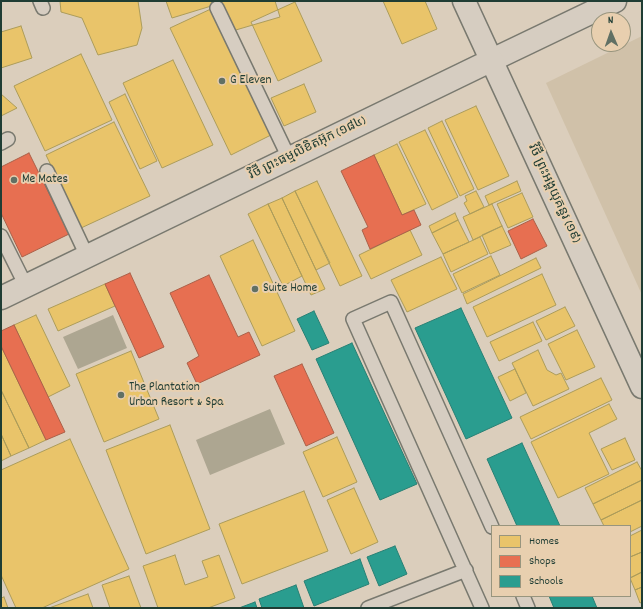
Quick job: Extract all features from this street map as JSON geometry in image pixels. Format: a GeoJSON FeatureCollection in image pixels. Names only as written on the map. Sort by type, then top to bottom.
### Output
{"type":"FeatureCollection","features":[{"type":"Feature","properties":{"kind":"street","name":"វិថី ព្រះអង្គយុគន្ធរ (១៩)"},"geometry":{"type":"LineString","coordinates":[[464,1],[642,387]]}},
{"type":"Feature","properties":{"kind":"street","name":"វិថី ព្រះធម្មលិខិតអ៊ុក (១៨៤)"},"geometry":{"type":"LineString","coordinates":[[1,298],[615,1]]}},
{"type":"Feature","properties":{"kind":"lane"},"geometry":{"type":"LineString","coordinates":[[217,8],[289,158]]}},
{"type":"Feature","properties":{"kind":"lane"},"geometry":{"type":"LineString","coordinates":[[47,170],[87,256]]}},
{"type":"Feature","properties":{"kind":"lane"},"geometry":{"type":"LineString","coordinates":[[1,236],[26,286]]}},
{"type":"Feature","properties":{"kind":"lane"},"geometry":{"type":"LineString","coordinates":[[482,608],[353,320],[391,302],[491,525]]}},
{"type":"Feature","properties":{"kind":"lane"},"geometry":{"type":"LineString","coordinates":[[368,608],[466,570]]}},
{"type":"Feature","properties":{"kind":"lane"},"geometry":{"type":"LineString","coordinates":[[523,597],[528,608]]}},
{"type":"Feature","properties":{"kind":"shaded area"},"geometry":{"type":"Polygon","coordinates":[[[642,36],[642,295],[546,83],[609,52],[631,52],[631,41],[642,36]]]}},
{"type":"Feature","properties":{"kind":"shaded area"},"geometry":{"type":"Polygon","coordinates":[[[113,315],[127,348],[78,369],[63,337],[113,315]]]}},
{"type":"Feature","properties":{"kind":"shaded area"},"geometry":{"type":"Polygon","coordinates":[[[270,409],[285,444],[210,475],[196,440],[270,409]]]}},
{"type":"Feature","properties":{"kind":"building: Homes"},"geometry":{"type":"Polygon","coordinates":[[[60,1],[138,1],[142,28],[137,45],[98,55],[82,18],[61,12],[60,1]]]}},
{"type":"Feature","properties":{"kind":"building: Homes"},"geometry":{"type":"Polygon","coordinates":[[[166,1],[275,1],[280,17],[229,32],[221,3],[172,18],[166,1]]]}},
{"type":"Feature","properties":{"kind":"building: Homes"},"geometry":{"type":"Polygon","coordinates":[[[383,1],[425,1],[437,29],[402,44],[383,1]]]}},
{"type":"Feature","properties":{"kind":"building: Homes"},"geometry":{"type":"Polygon","coordinates":[[[295,2],[322,61],[278,81],[251,22],[295,2]]]}},
{"type":"Feature","properties":{"kind":"building: Homes","name":"G Eleven"},"geometry":{"type":"Polygon","coordinates":[[[213,8],[273,134],[231,155],[170,28],[213,8]]]}},
{"type":"Feature","properties":{"kind":"building: Homes"},"geometry":{"type":"Polygon","coordinates":[[[21,26],[32,58],[1,68],[1,32],[21,26]]]}},
{"type":"Feature","properties":{"kind":"building: Homes"},"geometry":{"type":"Polygon","coordinates":[[[81,54],[112,120],[45,151],[14,86],[81,54]]]}},
{"type":"Feature","properties":{"kind":"building: Homes"},"geometry":{"type":"Polygon","coordinates":[[[173,60],[213,145],[162,168],[123,83],[173,60]]]}},
{"type":"Feature","properties":{"kind":"building: Homes"},"geometry":{"type":"Polygon","coordinates":[[[304,84],[316,112],[284,126],[271,98],[304,84]]]}},
{"type":"Feature","properties":{"kind":"building: Homes"},"geometry":{"type":"Polygon","coordinates":[[[1,94],[17,108],[1,116],[1,94]]]}},
{"type":"Feature","properties":{"kind":"building: Homes"},"geometry":{"type":"Polygon","coordinates":[[[125,94],[157,161],[140,169],[109,102],[125,94]]]}},
{"type":"Feature","properties":{"kind":"building: Homes"},"geometry":{"type":"Polygon","coordinates":[[[476,106],[509,176],[478,190],[445,120],[476,106]]]}},
{"type":"Feature","properties":{"kind":"building: Homes"},"geometry":{"type":"Polygon","coordinates":[[[442,121],[474,189],[460,196],[428,128],[442,121]]]}},
{"type":"Feature","properties":{"kind":"building: Homes"},"geometry":{"type":"Polygon","coordinates":[[[114,122],[150,196],[81,228],[46,155],[114,122]]]}},
{"type":"Feature","properties":{"kind":"building: Homes"},"geometry":{"type":"Polygon","coordinates":[[[425,130],[458,197],[432,210],[399,142],[425,130]]]}},
{"type":"Feature","properties":{"kind":"building: Homes"},"geometry":{"type":"Polygon","coordinates":[[[397,144],[426,204],[402,215],[374,155],[397,144]]]}},
{"type":"Feature","properties":{"kind":"building: Homes"},"geometry":{"type":"Polygon","coordinates":[[[317,181],[362,276],[340,286],[295,191],[317,181]]]}},
{"type":"Feature","properties":{"kind":"building: Homes"},"geometry":{"type":"Polygon","coordinates":[[[517,181],[521,191],[489,205],[485,196],[517,181]]]}},
{"type":"Feature","properties":{"kind":"building: Homes"},"geometry":{"type":"Polygon","coordinates":[[[295,191],[330,263],[316,270],[282,198],[295,191]]]}},
{"type":"Feature","properties":{"kind":"building: Homes"},"geometry":{"type":"Polygon","coordinates":[[[476,191],[484,207],[470,214],[464,203],[467,201],[465,196],[476,191]]]}},
{"type":"Feature","properties":{"kind":"building: Homes"},"geometry":{"type":"Polygon","coordinates":[[[522,193],[533,217],[508,228],[497,204],[522,193]]]}},
{"type":"Feature","properties":{"kind":"building: Homes"},"geometry":{"type":"Polygon","coordinates":[[[282,198],[325,289],[311,295],[268,204],[282,198]]]}},
{"type":"Feature","properties":{"kind":"building: Homes"},"geometry":{"type":"Polygon","coordinates":[[[268,204],[302,276],[283,286],[248,214],[268,204]]]}},
{"type":"Feature","properties":{"kind":"building: Homes"},"geometry":{"type":"Polygon","coordinates":[[[492,204],[502,226],[473,240],[463,217],[492,204]]]}},
{"type":"Feature","properties":{"kind":"building: Homes"},"geometry":{"type":"Polygon","coordinates":[[[455,213],[458,220],[432,233],[429,226],[455,213]]]}},
{"type":"Feature","properties":{"kind":"building: Homes"},"geometry":{"type":"Polygon","coordinates":[[[458,220],[469,242],[443,254],[432,233],[458,220]]]}},
{"type":"Feature","properties":{"kind":"building: Homes"},"geometry":{"type":"Polygon","coordinates":[[[502,226],[511,245],[490,254],[482,235],[502,226]]]}},
{"type":"Feature","properties":{"kind":"building: Homes"},"geometry":{"type":"Polygon","coordinates":[[[410,230],[422,255],[371,279],[359,255],[410,230]]]}},
{"type":"Feature","properties":{"kind":"building: Homes"},"geometry":{"type":"Polygon","coordinates":[[[480,237],[488,254],[451,272],[443,254],[480,237]]]}},
{"type":"Feature","properties":{"kind":"building: Homes"},"geometry":{"type":"Polygon","coordinates":[[[253,240],[295,331],[262,346],[220,256],[253,240]]]}},
{"type":"Feature","properties":{"kind":"building: Homes"},"geometry":{"type":"Polygon","coordinates":[[[491,256],[500,275],[462,293],[453,274],[491,256]]]}},
{"type":"Feature","properties":{"kind":"building: Homes"},"geometry":{"type":"Polygon","coordinates":[[[441,257],[457,289],[407,312],[391,280],[441,257]]]}},
{"type":"Feature","properties":{"kind":"building: Homes"},"geometry":{"type":"Polygon","coordinates":[[[536,258],[541,268],[467,304],[463,294],[536,258]]]}},
{"type":"Feature","properties":{"kind":"building: Homes"},"geometry":{"type":"Polygon","coordinates":[[[542,274],[556,305],[487,337],[473,307],[542,274]]]}},
{"type":"Feature","properties":{"kind":"building: Homes"},"geometry":{"type":"Polygon","coordinates":[[[105,284],[115,306],[58,331],[48,309],[105,284]]]}},
{"type":"Feature","properties":{"kind":"building: Homes"},"geometry":{"type":"Polygon","coordinates":[[[565,307],[575,326],[546,340],[536,321],[565,307]]]}},
{"type":"Feature","properties":{"kind":"building: Homes"},"geometry":{"type":"Polygon","coordinates":[[[36,315],[70,386],[48,397],[14,325],[36,315]]]}},
{"type":"Feature","properties":{"kind":"building: Homes"},"geometry":{"type":"Polygon","coordinates":[[[533,322],[542,341],[499,361],[490,342],[533,322]]]}},
{"type":"Feature","properties":{"kind":"building: Homes"},"geometry":{"type":"Polygon","coordinates":[[[577,330],[595,367],[566,380],[548,344],[577,330]]]}},
{"type":"Feature","properties":{"kind":"building: Homes"},"geometry":{"type":"Polygon","coordinates":[[[1,346],[46,440],[29,448],[1,390],[1,346]]]}},
{"type":"Feature","properties":{"kind":"building: Homes"},"geometry":{"type":"Polygon","coordinates":[[[538,350],[547,370],[556,375],[561,373],[569,389],[533,406],[512,363],[538,350]]]}},
{"type":"Feature","properties":{"kind":"building: Homes"},"geometry":{"type":"Polygon","coordinates":[[[131,351],[159,419],[104,442],[76,374],[131,351]]]}},
{"type":"Feature","properties":{"kind":"building: Homes"},"geometry":{"type":"Polygon","coordinates":[[[515,369],[526,393],[510,401],[498,377],[515,369]]]}},
{"type":"Feature","properties":{"kind":"building: Homes"},"geometry":{"type":"Polygon","coordinates":[[[601,378],[612,400],[531,439],[520,417],[601,378]]]}},
{"type":"Feature","properties":{"kind":"building: Homes"},"geometry":{"type":"Polygon","coordinates":[[[1,390],[29,448],[11,456],[1,434],[1,390]]]}},
{"type":"Feature","properties":{"kind":"building: Homes"},"geometry":{"type":"Polygon","coordinates":[[[609,404],[617,419],[589,433],[609,474],[558,498],[531,442],[609,404]]]}},
{"type":"Feature","properties":{"kind":"building: Homes"},"geometry":{"type":"Polygon","coordinates":[[[170,425],[210,529],[146,554],[106,450],[170,425]]]}},
{"type":"Feature","properties":{"kind":"building: Homes"},"geometry":{"type":"Polygon","coordinates":[[[1,434],[11,456],[1,461],[1,434]]]}},
{"type":"Feature","properties":{"kind":"building: Homes"},"geometry":{"type":"Polygon","coordinates":[[[337,437],[357,482],[323,497],[303,452],[337,437]]]}},
{"type":"Feature","properties":{"kind":"building: Homes"},"geometry":{"type":"Polygon","coordinates":[[[625,438],[635,460],[612,470],[601,449],[625,438]]]}},
{"type":"Feature","properties":{"kind":"building: Homes"},"geometry":{"type":"Polygon","coordinates":[[[70,439],[129,569],[42,608],[16,608],[1,575],[1,470],[70,439]]]}},
{"type":"Feature","properties":{"kind":"building: Homes"},"geometry":{"type":"Polygon","coordinates":[[[637,462],[642,471],[642,480],[593,504],[585,488],[637,462]]]}},
{"type":"Feature","properties":{"kind":"building: Homes"},"geometry":{"type":"Polygon","coordinates":[[[642,480],[642,500],[601,520],[593,504],[642,480]]]}},
{"type":"Feature","properties":{"kind":"building: Homes"},"geometry":{"type":"Polygon","coordinates":[[[354,488],[378,542],[351,554],[327,500],[354,488]]]}},
{"type":"Feature","properties":{"kind":"building: Homes"},"geometry":{"type":"Polygon","coordinates":[[[304,491],[328,551],[242,584],[219,524],[304,491]]]}},
{"type":"Feature","properties":{"kind":"building: Homes"},"geometry":{"type":"Polygon","coordinates":[[[642,500],[642,526],[631,532],[631,525],[604,525],[601,520],[642,500]]]}},
{"type":"Feature","properties":{"kind":"building: Homes"},"geometry":{"type":"Polygon","coordinates":[[[642,530],[642,552],[631,557],[631,536],[642,530]]]}},
{"type":"Feature","properties":{"kind":"building: Homes"},"geometry":{"type":"Polygon","coordinates":[[[642,552],[642,572],[631,578],[631,557],[642,552]]]}},
{"type":"Feature","properties":{"kind":"building: Homes"},"geometry":{"type":"Polygon","coordinates":[[[175,555],[185,585],[208,577],[202,561],[219,555],[235,598],[208,608],[158,608],[143,566],[175,555]]]}},
{"type":"Feature","properties":{"kind":"building: Homes"},"geometry":{"type":"Polygon","coordinates":[[[642,572],[642,587],[635,590],[631,578],[642,572]]]}},
{"type":"Feature","properties":{"kind":"building: Homes"},"geometry":{"type":"Polygon","coordinates":[[[129,576],[141,608],[110,608],[102,585],[129,576]]]}},
{"type":"Feature","properties":{"kind":"building: Homes"},"geometry":{"type":"Polygon","coordinates":[[[642,587],[642,602],[640,603],[635,590],[642,587]]]}},
{"type":"Feature","properties":{"kind":"building: Homes"},"geometry":{"type":"Polygon","coordinates":[[[88,594],[93,608],[49,608],[88,594]]]}},
{"type":"Feature","properties":{"kind":"building: Homes"},"geometry":{"type":"Polygon","coordinates":[[[4,597],[8,608],[1,608],[1,598],[4,597]]]}},
{"type":"Feature","properties":{"kind":"building: Shops"},"geometry":{"type":"Polygon","coordinates":[[[29,153],[69,234],[22,257],[1,213],[1,167],[29,153]]]}},
{"type":"Feature","properties":{"kind":"building: Shops"},"geometry":{"type":"Polygon","coordinates":[[[374,155],[402,215],[414,210],[421,225],[370,249],[362,230],[368,227],[341,171],[374,155]]]}},
{"type":"Feature","properties":{"kind":"building: Shops"},"geometry":{"type":"Polygon","coordinates":[[[533,219],[547,246],[521,259],[508,231],[533,219]]]}},
{"type":"Feature","properties":{"kind":"building: Shops"},"geometry":{"type":"Polygon","coordinates":[[[130,273],[164,347],[139,358],[105,284],[130,273]]]}},
{"type":"Feature","properties":{"kind":"building: Shops"},"geometry":{"type":"Polygon","coordinates":[[[209,275],[238,337],[249,332],[260,355],[197,384],[187,363],[199,356],[170,293],[209,275]]]}},
{"type":"Feature","properties":{"kind":"building: Shops"},"geometry":{"type":"Polygon","coordinates":[[[14,325],[65,432],[46,440],[1,346],[1,331],[14,325]]]}},
{"type":"Feature","properties":{"kind":"building: Shops"},"geometry":{"type":"Polygon","coordinates":[[[302,364],[334,433],[306,446],[274,376],[302,364]]]}},
{"type":"Feature","properties":{"kind":"building: Schools"},"geometry":{"type":"Polygon","coordinates":[[[461,308],[512,418],[466,439],[415,328],[461,308]]]}},
{"type":"Feature","properties":{"kind":"building: Schools"},"geometry":{"type":"Polygon","coordinates":[[[314,311],[329,343],[312,350],[297,319],[314,311]]]}},
{"type":"Feature","properties":{"kind":"building: Schools"},"geometry":{"type":"Polygon","coordinates":[[[352,343],[417,484],[380,500],[316,359],[352,343]]]}},
{"type":"Feature","properties":{"kind":"building: Schools"},"geometry":{"type":"Polygon","coordinates":[[[522,443],[560,525],[517,525],[487,459],[522,443]]]}},
{"type":"Feature","properties":{"kind":"building: Schools"},"geometry":{"type":"Polygon","coordinates":[[[395,546],[407,574],[379,586],[367,557],[395,546]]]}},
{"type":"Feature","properties":{"kind":"building: Schools"},"geometry":{"type":"Polygon","coordinates":[[[360,559],[369,584],[314,606],[304,581],[360,559]]]}},
{"type":"Feature","properties":{"kind":"building: Schools"},"geometry":{"type":"Polygon","coordinates":[[[296,585],[304,608],[262,608],[259,599],[296,585]]]}},
{"type":"Feature","properties":{"kind":"building: Schools"},"geometry":{"type":"Polygon","coordinates":[[[549,597],[592,597],[597,608],[554,608],[549,597]]]}},
{"type":"Feature","properties":{"kind":"building: Schools"},"geometry":{"type":"Polygon","coordinates":[[[255,602],[257,608],[239,608],[255,602]]]}},
{"type":"Feature","properties":{"kind":"place","name":"G Eleven"},"geometry":{"type":"Point","coordinates":[222,81]}},
{"type":"Feature","properties":{"kind":"place","name":"Me Mates"},"geometry":{"type":"Point","coordinates":[14,180]}},
{"type":"Feature","properties":{"kind":"place","name":"Suite Home"},"geometry":{"type":"Point","coordinates":[255,289]}},
{"type":"Feature","properties":{"kind":"place","name":"The Plantation Urban Resort & Spa"},"geometry":{"type":"Point","coordinates":[121,395]}}]}
